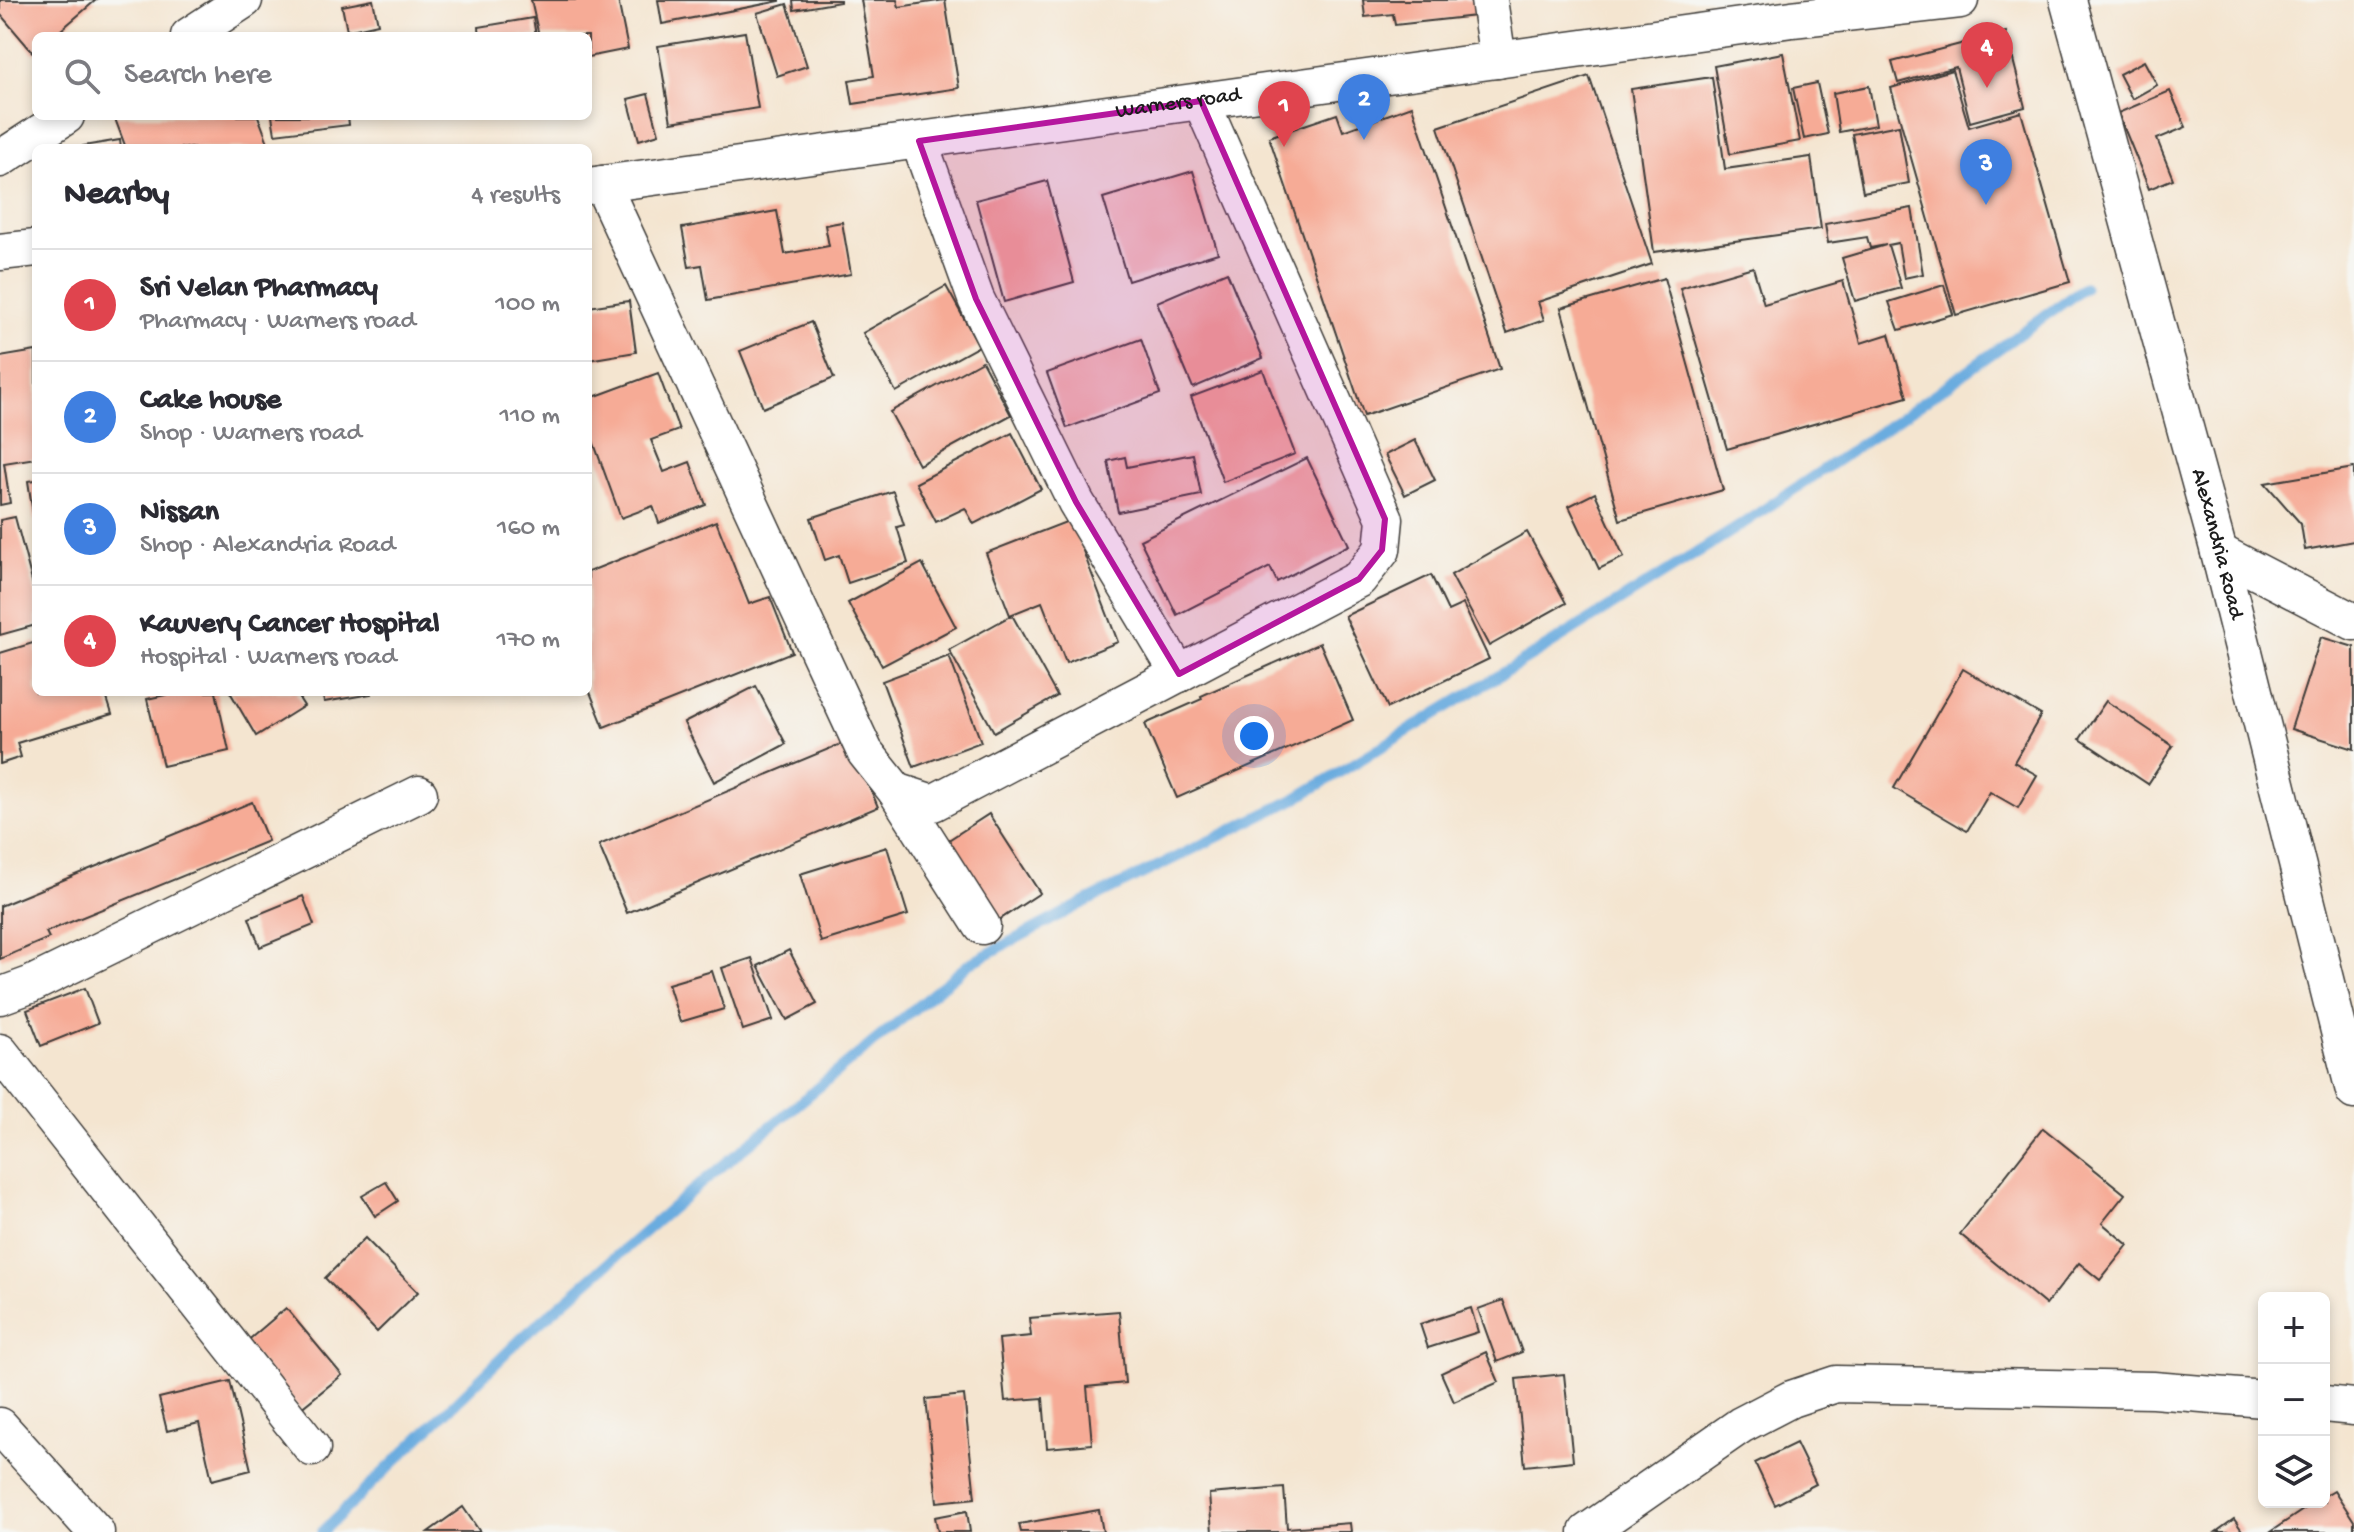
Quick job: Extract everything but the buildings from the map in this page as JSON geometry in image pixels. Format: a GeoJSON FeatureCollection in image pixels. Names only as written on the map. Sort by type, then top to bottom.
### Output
{"type":"FeatureCollection","features":[{"type":"Feature","properties":{"kind":"street"},"geometry":{"type":"LineString","coordinates":[[195,32],[244,0]]}},
{"type":"Feature","properties":{"kind":"street"},"geometry":{"type":"LineString","coordinates":[[1489,0],[1498,60]]}},
{"type":"Feature","properties":{"kind":"street","name":"Warners road"},"geometry":{"type":"LineString","coordinates":[[595,185],[1792,19],[1960,0]]}},
{"type":"Feature","properties":{"kind":"street","name":"Alexandria Road"},"geometry":{"type":"LineString","coordinates":[[2068,0],[2219,552],[2354,1091]]}},
{"type":"Feature","properties":{"kind":"street"},"geometry":{"type":"LineString","coordinates":[[896,791],[933,803],[1359,579],[1382,550],[1385,519],[1201,101]]}},
{"type":"Feature","properties":{"kind":"street"},"geometry":{"type":"LineString","coordinates":[[0,159],[60,120]]}},
{"type":"Feature","properties":{"kind":"street"},"geometry":{"type":"LineString","coordinates":[[919,141],[976,299],[1076,502],[1179,674]]}},
{"type":"Feature","properties":{"kind":"street"},"geometry":{"type":"LineString","coordinates":[[595,185],[865,752],[896,791],[982,926]]}},
{"type":"Feature","properties":{"kind":"street"},"geometry":{"type":"LineString","coordinates":[[0,252],[32,248]]}},
{"type":"Feature","properties":{"kind":"street"},"geometry":{"type":"LineString","coordinates":[[2219,552],[2354,622]]}},
{"type":"Feature","properties":{"kind":"street"},"geometry":{"type":"LineString","coordinates":[[0,996],[30,985],[419,794]]}},
{"type":"Feature","properties":{"kind":"street"},"geometry":{"type":"LineString","coordinates":[[0,1052],[312,1448]]}},
{"type":"Feature","properties":{"kind":"street"},"geometry":{"type":"LineString","coordinates":[[1587,1532],[1741,1425],[1791,1399],[1836,1384],[2153,1390],[2258,1399]]}},
{"type":"Feature","properties":{"kind":"street"},"geometry":{"type":"LineString","coordinates":[[2330,1405],[2354,1407]]}},
{"type":"Feature","properties":{"kind":"street"},"geometry":{"type":"LineString","coordinates":[[0,1426],[96,1532]]}},
{"type":"Feature","properties":{"kind":"highlighted area"},"geometry":{"type":"Polygon","coordinates":[[[1201,101],[1385,519],[1382,550],[1359,579],[1179,674],[1076,502],[976,299],[919,141],[1201,101]]]}},
{"type":"Feature","properties":{"kind":"waterway"},"geometry":{"type":"LineString","coordinates":[[322,1532],[522,1338],[688,1194],[969,964],[1081,904],[1297,798],[1543,649],[1735,529],[1915,408],[2084,288]]}},
{"type":"Feature","properties":{"kind":"place","name":"Kauvery Cancer Hospital"},"geometry":{"type":"Point","coordinates":[1987,88]}},
{"type":"Feature","properties":{"kind":"place","name":"Cake house"},"geometry":{"type":"Point","coordinates":[1364,140]}},
{"type":"Feature","properties":{"kind":"place","name":"Sri Velan Pharmacy"},"geometry":{"type":"Point","coordinates":[1284,147]}},
{"type":"Feature","properties":{"kind":"place","name":"Nissan"},"geometry":{"type":"Point","coordinates":[1986,205]}}]}
